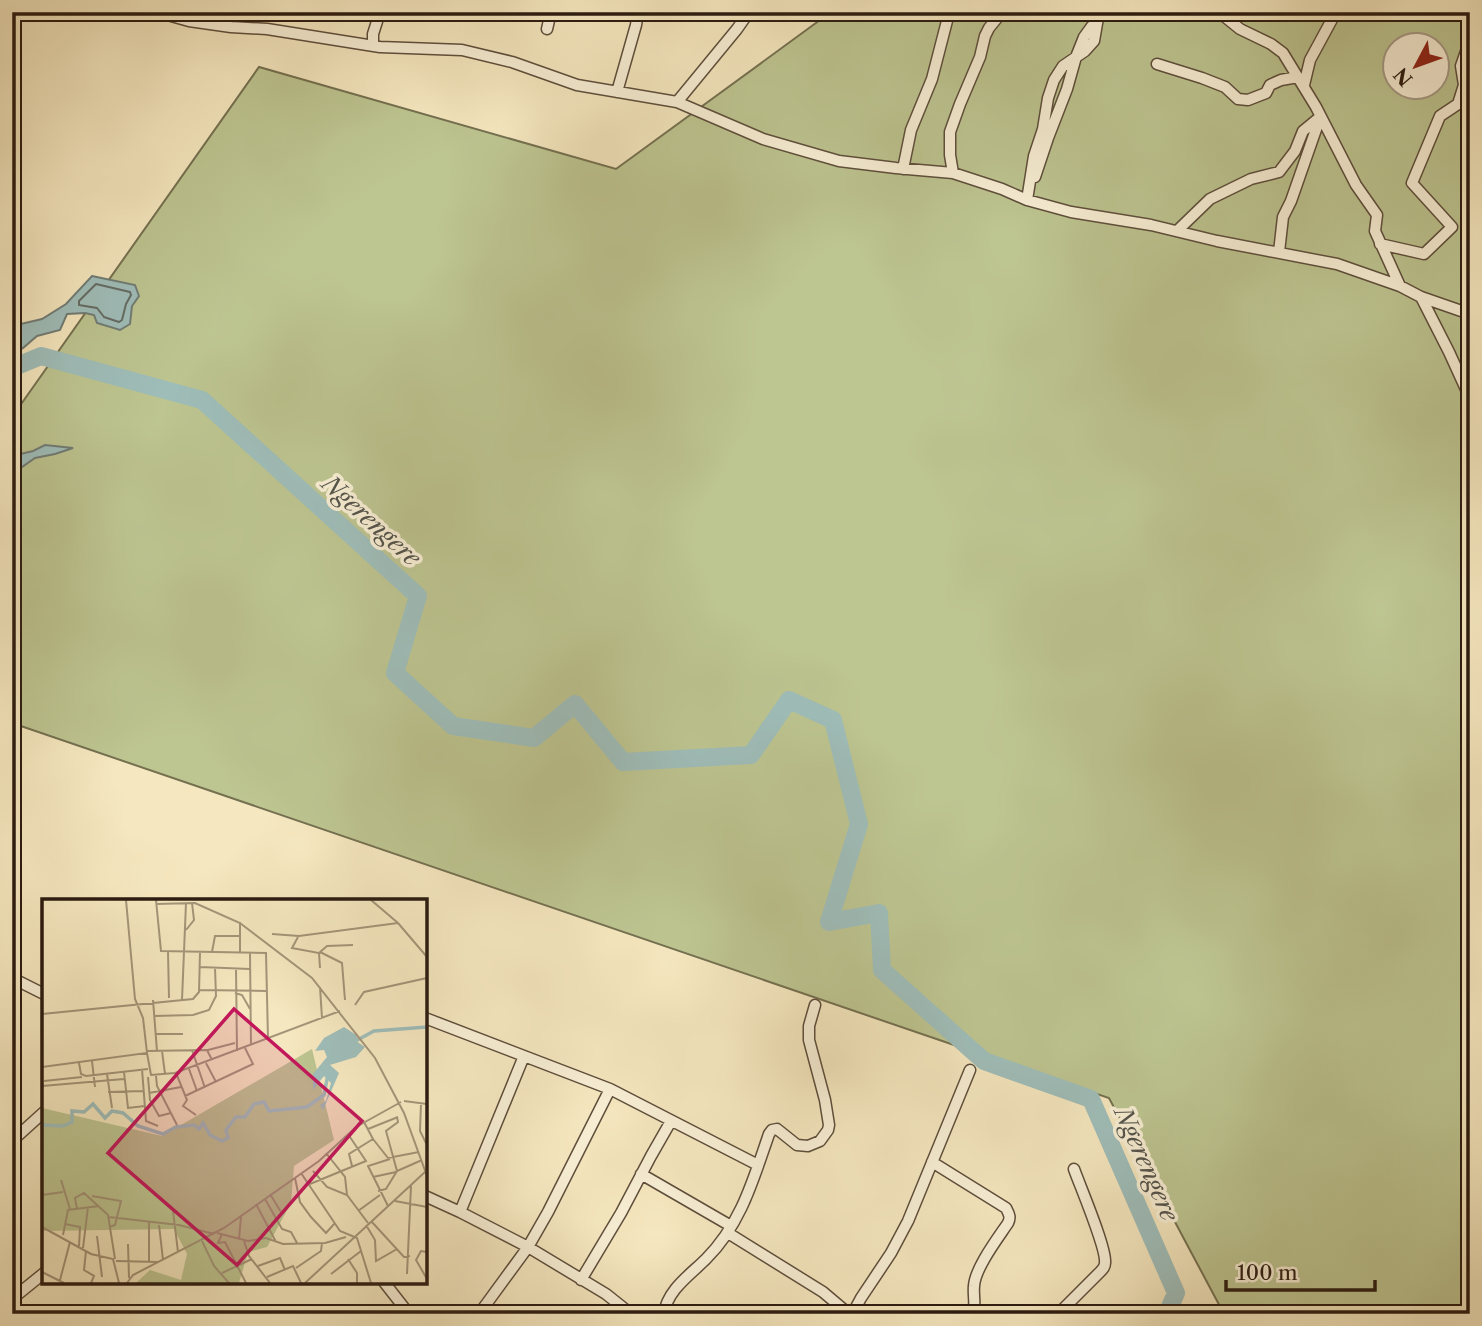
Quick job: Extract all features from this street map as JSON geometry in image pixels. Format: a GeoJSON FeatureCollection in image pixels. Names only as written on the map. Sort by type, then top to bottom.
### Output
{"type":"FeatureCollection","features":[{"type":"Feature","properties":{"kind":"street"},"geometry":{"type":"LineString","coordinates":[[116,12],[164,14],[189,21],[267,29],[373,46],[462,50],[524,65],[577,85],[677,102],[763,139],[839,161],[953,173],[1002,188],[1027,200],[1071,212],[1178,230],[1217,241],[1337,264],[1470,314]]}},
{"type":"Feature","properties":{"kind":"street"},"geometry":{"type":"LineString","coordinates":[[373,46],[373,34],[380,12]]}},
{"type":"Feature","properties":{"kind":"street"},"geometry":{"type":"LineString","coordinates":[[547,29],[551,12]]}},
{"type":"Feature","properties":{"kind":"street"},"geometry":{"type":"LineString","coordinates":[[617,92],[638,12]]}},
{"type":"Feature","properties":{"kind":"street"},"geometry":{"type":"LineString","coordinates":[[677,102],[749,12]]}},
{"type":"Feature","properties":{"kind":"street"},"geometry":{"type":"LineString","coordinates":[[953,173],[950,132],[980,57],[985,36],[1002,12]]}},
{"type":"Feature","properties":{"kind":"street"},"geometry":{"type":"LineString","coordinates":[[1027,200],[1034,156],[1051,89],[1063,66],[1085,51],[1094,41],[1099,12]]}},
{"type":"Feature","properties":{"kind":"street"},"geometry":{"type":"LineString","coordinates":[[1219,12],[1240,29],[1280,50],[1301,81],[1356,185],[1377,215],[1375,231],[1401,286]]}},
{"type":"Feature","properties":{"kind":"street"},"geometry":{"type":"LineString","coordinates":[[1301,81],[1336,12]]}},
{"type":"Feature","properties":{"kind":"street"},"geometry":{"type":"LineString","coordinates":[[903,169],[911,130],[932,79],[948,17]]}},
{"type":"Feature","properties":{"kind":"street"},"geometry":{"type":"LineString","coordinates":[[1027,200],[1076,57],[1092,26]]}},
{"type":"Feature","properties":{"kind":"street"},"geometry":{"type":"LineString","coordinates":[[1380,244],[1424,254],[1452,227],[1412,183],[1440,117],[1458,104],[1464,85],[1461,66],[1470,40]]}},
{"type":"Feature","properties":{"kind":"street"},"geometry":{"type":"LineString","coordinates":[[1157,65],[1225,87],[1238,99],[1248,100],[1265,93],[1270,85],[1281,80],[1301,81]]}},
{"type":"Feature","properties":{"kind":"street"},"geometry":{"type":"LineString","coordinates":[[1178,230],[1210,199],[1251,179],[1279,172],[1295,151],[1303,131],[1320,117]]}},
{"type":"Feature","properties":{"kind":"street"},"geometry":{"type":"LineString","coordinates":[[1279,252],[1283,217],[1320,117]]}},
{"type":"Feature","properties":{"kind":"street"},"geometry":{"type":"LineString","coordinates":[[1421,297],[1470,398]]}},
{"type":"Feature","properties":{"kind":"street"},"geometry":{"type":"LineString","coordinates":[[12,978],[42,993]]}},
{"type":"Feature","properties":{"kind":"street"},"geometry":{"type":"LineString","coordinates":[[664,1314],[670,1294],[720,1244],[730,1229],[745,1202],[772,1130],[777,1129],[797,1145],[808,1146],[820,1141],[828,1130],[825,1100],[808,1040],[815,1005]]}},
{"type":"Feature","properties":{"kind":"street"},"geometry":{"type":"LineString","coordinates":[[427,1019],[610,1089],[758,1165]]}},
{"type":"Feature","properties":{"kind":"street"},"geometry":{"type":"LineString","coordinates":[[460,1212],[524,1056]]}},
{"type":"Feature","properties":{"kind":"street"},"geometry":{"type":"LineString","coordinates":[[641,1174],[730,1229],[851,1314],[891,1253],[908,1221],[970,1070]]}},
{"type":"Feature","properties":{"kind":"street"},"geometry":{"type":"LineString","coordinates":[[479,1314],[528,1247],[610,1089]]}},
{"type":"Feature","properties":{"kind":"street"},"geometry":{"type":"LineString","coordinates":[[12,1141],[42,1117]]}},
{"type":"Feature","properties":{"kind":"street"},"geometry":{"type":"LineString","coordinates":[[581,1280],[671,1121]]}},
{"type":"Feature","properties":{"kind":"street"},"geometry":{"type":"LineString","coordinates":[[932,1163],[1006,1208],[1009,1213],[1009,1223],[985,1258],[974,1283],[976,1305],[973,1314]]}},
{"type":"Feature","properties":{"kind":"street"},"geometry":{"type":"LineString","coordinates":[[1058,1314],[1105,1265],[1105,1256],[1074,1169]]}},
{"type":"Feature","properties":{"kind":"street"},"geometry":{"type":"LineString","coordinates":[[427,1197],[528,1247],[606,1294],[631,1314]]}},
{"type":"Feature","properties":{"kind":"street"},"geometry":{"type":"LineString","coordinates":[[12,1299],[42,1275]]}},
{"type":"Feature","properties":{"kind":"street"},"geometry":{"type":"LineString","coordinates":[[386,1284],[409,1314]]}},
{"type":"Feature","properties":{"kind":"green space"},"geometry":{"type":"Polygon","coordinates":[[[831,12],[1470,12],[1470,1314],[1224,1314],[1109,1098],[12,723],[12,417],[259,67],[616,169],[831,12]]]}},
{"type":"Feature","properties":{"kind":"water"},"geometry":{"type":"Polygon","coordinates":[[[92,276],[135,285],[139,296],[132,306],[130,324],[120,330],[97,323],[94,315],[67,314],[60,330],[37,336],[23,348],[12,352],[12,326],[42,319],[66,304],[92,276]]]}},
{"type":"Feature","properties":{"kind":"water"},"geometry":{"type":"Polygon","coordinates":[[[45,445],[73,448],[35,458],[12,474],[12,456],[45,445]]]}},
{"type":"Feature","properties":{"kind":"waterway","name":"Ngerengere"},"geometry":{"type":"LineString","coordinates":[[12,368],[41,356],[202,400],[418,596],[395,673],[453,726],[534,738],[575,704],[623,762],[751,755],[789,700],[833,720],[859,824],[829,922],[879,913],[882,970],[984,1061],[1091,1099],[1176,1293],[1167,1314]]}}]}
